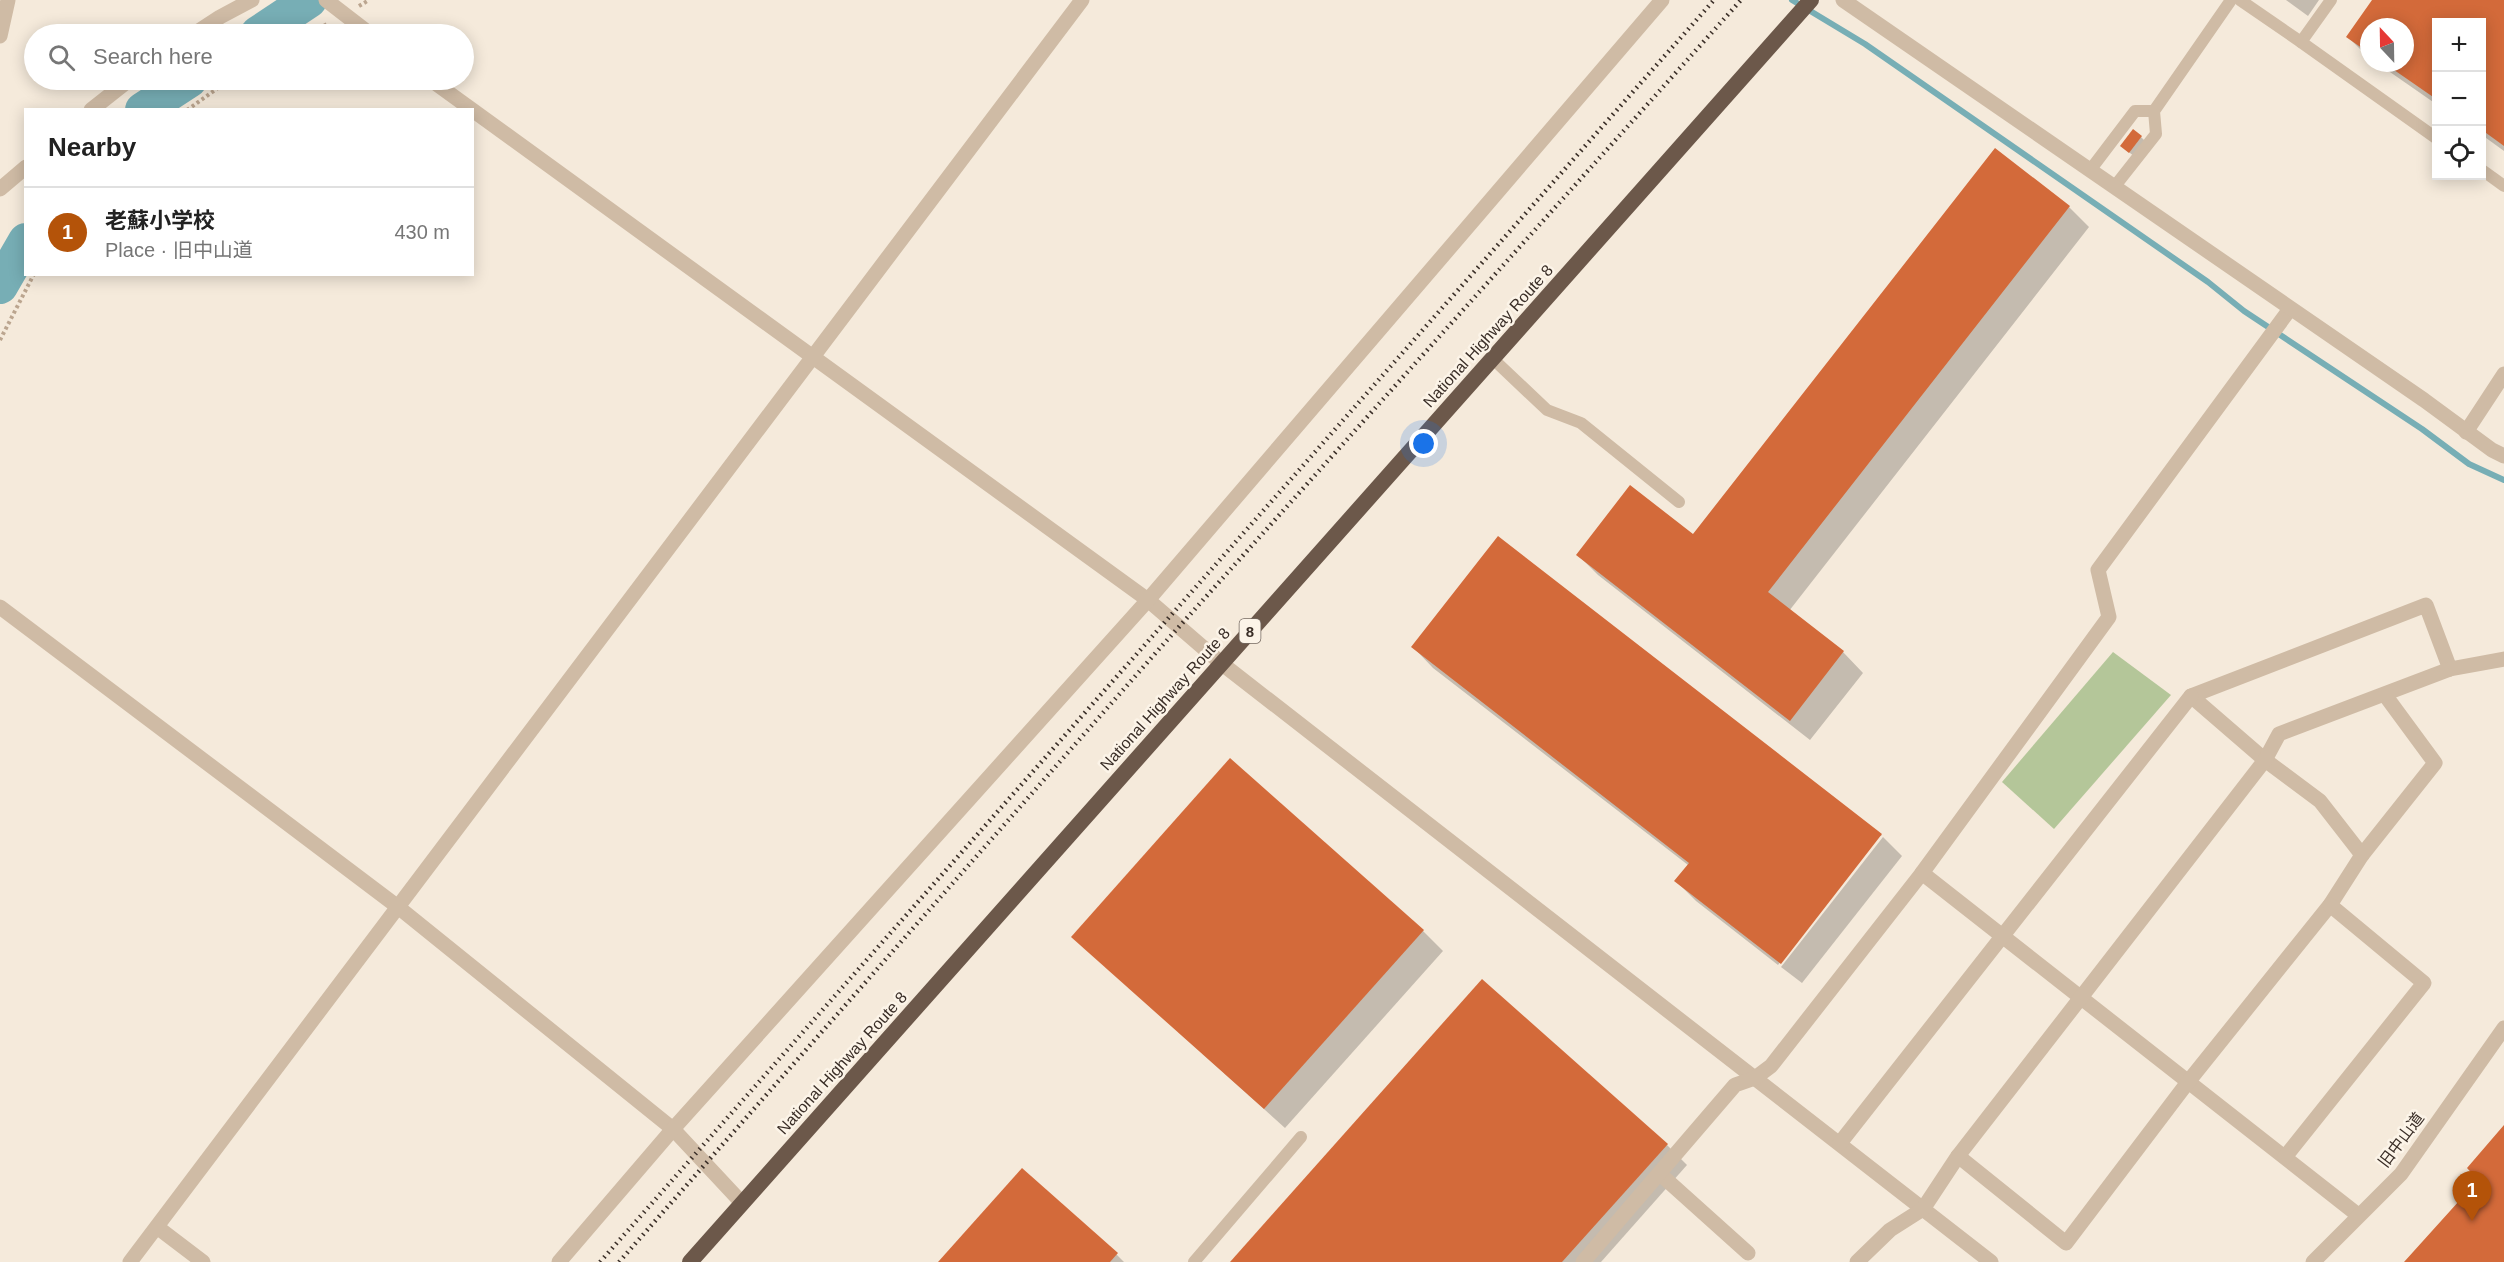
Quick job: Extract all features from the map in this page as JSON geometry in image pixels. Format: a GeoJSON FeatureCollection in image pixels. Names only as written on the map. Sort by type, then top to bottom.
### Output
{"type":"FeatureCollection","features":[{"type":"Feature","properties":{"kind":"highway","name":"National Highway Route 8"},"geometry":{"type":"LineString","coordinates":[[690,1262],[1811,0]]}},
{"type":"Feature","properties":{"kind":"street"},"geometry":{"type":"LineString","coordinates":[[0,36],[8,0]]}},
{"type":"Feature","properties":{"kind":"street"},"geometry":{"type":"LineString","coordinates":[[209,24],[252,0]]}},
{"type":"Feature","properties":{"kind":"street"},"geometry":{"type":"LineString","coordinates":[[326,0],[356,24]]}},
{"type":"Feature","properties":{"kind":"street"},"geometry":{"type":"LineString","coordinates":[[130,1262],[1082,0]]}},
{"type":"Feature","properties":{"kind":"street"},"geometry":{"type":"LineString","coordinates":[[559,1262],[673,1129],[1148,600],[1662,0]]}},
{"type":"Feature","properties":{"kind":"street"},"geometry":{"type":"LineString","coordinates":[[1844,0],[2424,400],[2466,432],[2504,456]]}},
{"type":"Feature","properties":{"kind":"street"},"geometry":{"type":"LineString","coordinates":[[94,108],[116,90]]}},
{"type":"Feature","properties":{"kind":"street"},"geometry":{"type":"LineString","coordinates":[[445,90],[470,108]]}},
{"type":"Feature","properties":{"kind":"street"},"geometry":{"type":"LineString","coordinates":[[474,111],[1148,600],[1221,663],[1991,1262]]}},
{"type":"Feature","properties":{"kind":"street"},"geometry":{"type":"LineString","coordinates":[[0,189],[24,169]]}},
{"type":"Feature","properties":{"kind":"street"},"geometry":{"type":"LineString","coordinates":[[1583,1262],[1735,1084],[1755,1078],[1772,1066],[1922,873],[2109,617],[2098,570],[2290,309]]}},
{"type":"Feature","properties":{"kind":"street"},"geometry":{"type":"LineString","coordinates":[[2466,432],[2504,374]]}},
{"type":"Feature","properties":{"kind":"street"},"geometry":{"type":"LineString","coordinates":[[1840,1143],[2191,696],[2426,605],[2450,669]]}},
{"type":"Feature","properties":{"kind":"street"},"geometry":{"type":"LineString","coordinates":[[0,607],[398,907],[673,1129],[742,1203]]}},
{"type":"Feature","properties":{"kind":"street"},"geometry":{"type":"LineString","coordinates":[[1857,1262],[1890,1230],[1923,1209],[1958,1156],[2265,760],[2279,734],[2450,669],[2504,659]]}},
{"type":"Feature","properties":{"kind":"street"},"geometry":{"type":"LineString","coordinates":[[1958,1156],[2066,1243],[2188,1082],[2330,905],[2361,855],[2435,763],[2385,695]]}},
{"type":"Feature","properties":{"kind":"street"},"geometry":{"type":"LineString","coordinates":[[2191,696],[2265,760],[2320,801],[2361,855]]}},
{"type":"Feature","properties":{"kind":"street"},"geometry":{"type":"LineString","coordinates":[[1922,873],[2358,1215]]}},
{"type":"Feature","properties":{"kind":"street"},"geometry":{"type":"LineString","coordinates":[[2285,1157],[2424,983],[2330,905]]}},
{"type":"Feature","properties":{"kind":"street","name":"旧中山道"},"geometry":{"type":"LineString","coordinates":[[2313,1262],[2401,1174],[2504,1028]]}},
{"type":"Feature","properties":{"kind":"street"},"geometry":{"type":"LineString","coordinates":[[1660,1174],[1748,1253]]}},
{"type":"Feature","properties":{"kind":"street"},"geometry":{"type":"LineString","coordinates":[[157,1227],[203,1262]]}},
{"type":"Feature","properties":{"kind":"lane"},"geometry":{"type":"LineString","coordinates":[[2115,186],[2156,134],[2154,111],[2231,0]]}},
{"type":"Feature","properties":{"kind":"lane"},"geometry":{"type":"LineString","coordinates":[[2240,0],[2432,135]]}},
{"type":"Feature","properties":{"kind":"lane"},"geometry":{"type":"LineString","coordinates":[[2301,42],[2331,0]]}},
{"type":"Feature","properties":{"kind":"lane"},"geometry":{"type":"LineString","coordinates":[[2091,169],[2135,111],[2154,111]]}},
{"type":"Feature","properties":{"kind":"lane"},"geometry":{"type":"LineString","coordinates":[[2486,173],[2504,186]]}},
{"type":"Feature","properties":{"kind":"lane"},"geometry":{"type":"LineString","coordinates":[[1492,358],[1547,410],[1581,423],[1679,502]]}},
{"type":"Feature","properties":{"kind":"lane"},"geometry":{"type":"LineString","coordinates":[[1194,1262],[1301,1137]]}},
{"type":"Feature","properties":{"kind":"path"},"geometry":{"type":"LineString","coordinates":[[190,108],[215,90]]}},
{"type":"Feature","properties":{"kind":"path"},"geometry":{"type":"LineString","coordinates":[[0,340],[33,276]]}},
{"type":"Feature","properties":{"kind":"green space"},"geometry":{"type":"Polygon","coordinates":[[[2113,652],[2171,695],[2054,829],[2002,782],[2113,652]]]}},
{"type":"Feature","properties":{"kind":"building"},"geometry":{"type":"Polygon","coordinates":[[[2372,0],[2504,0],[2504,146],[2486,133],[2486,18],[2432,18],[2432,96],[2397,72],[2414,72],[2414,18],[2360,18],[2360,47],[2346,37],[2372,0]]]}},
{"type":"Feature","properties":{"kind":"building"},"geometry":{"type":"Polygon","coordinates":[[[2133,129],[2142,136],[2129,153],[2120,146],[2133,129]]]}},
{"type":"Feature","properties":{"kind":"building"},"geometry":{"type":"Polygon","coordinates":[[[1995,148],[2070,206],[1768,592],[1844,651],[1790,721],[1576,555],[1630,485],[1693,534],[1995,148]]]}},
{"type":"Feature","properties":{"kind":"building"},"geometry":{"type":"Polygon","coordinates":[[[1498,536],[1882,834],[1781,964],[1674,881],[1689,863],[1411,647],[1498,536]]]}},
{"type":"Feature","properties":{"kind":"building"},"geometry":{"type":"Polygon","coordinates":[[[1230,758],[1424,930],[1264,1109],[1071,937],[1230,758]]]}},
{"type":"Feature","properties":{"kind":"building"},"geometry":{"type":"Polygon","coordinates":[[[1482,979],[1668,1144],[1562,1262],[1230,1262],[1482,979]]]}},
{"type":"Feature","properties":{"kind":"building"},"geometry":{"type":"Polygon","coordinates":[[[2504,1125],[2504,1262],[2404,1262],[2478,1180],[2467,1168],[2504,1125]]]}},
{"type":"Feature","properties":{"kind":"building"},"geometry":{"type":"Polygon","coordinates":[[[1022,1168],[1118,1253],[1110,1262],[938,1262],[1022,1168]]]}},
{"type":"Feature","properties":{"kind":"waterway"},"geometry":{"type":"LineString","coordinates":[[273,24],[309,0]]}},
{"type":"Feature","properties":{"kind":"waterway"},"geometry":{"type":"LineString","coordinates":[[1792,0],[1865,44],[2208,282],[2244,311],[2422,429],[2469,464],[2504,480]]}},
{"type":"Feature","properties":{"kind":"waterway"},"geometry":{"type":"LineString","coordinates":[[146,108],[174,90]]}},
{"type":"Feature","properties":{"kind":"waterway"},"geometry":{"type":"LineString","coordinates":[[0,286],[24,244]]}},
{"type":"Feature","properties":{"kind":"railway"},"geometry":{"type":"LineString","coordinates":[[600,1262],[1714,0]]}},
{"type":"Feature","properties":{"kind":"railway"},"geometry":{"type":"LineString","coordinates":[[619,1262],[1160,648],[1741,0]]}},
{"type":"Feature","properties":{"kind":"place","name":"老蘇小学校"},"geometry":{"type":"Point","coordinates":[2472,1221]}}]}
